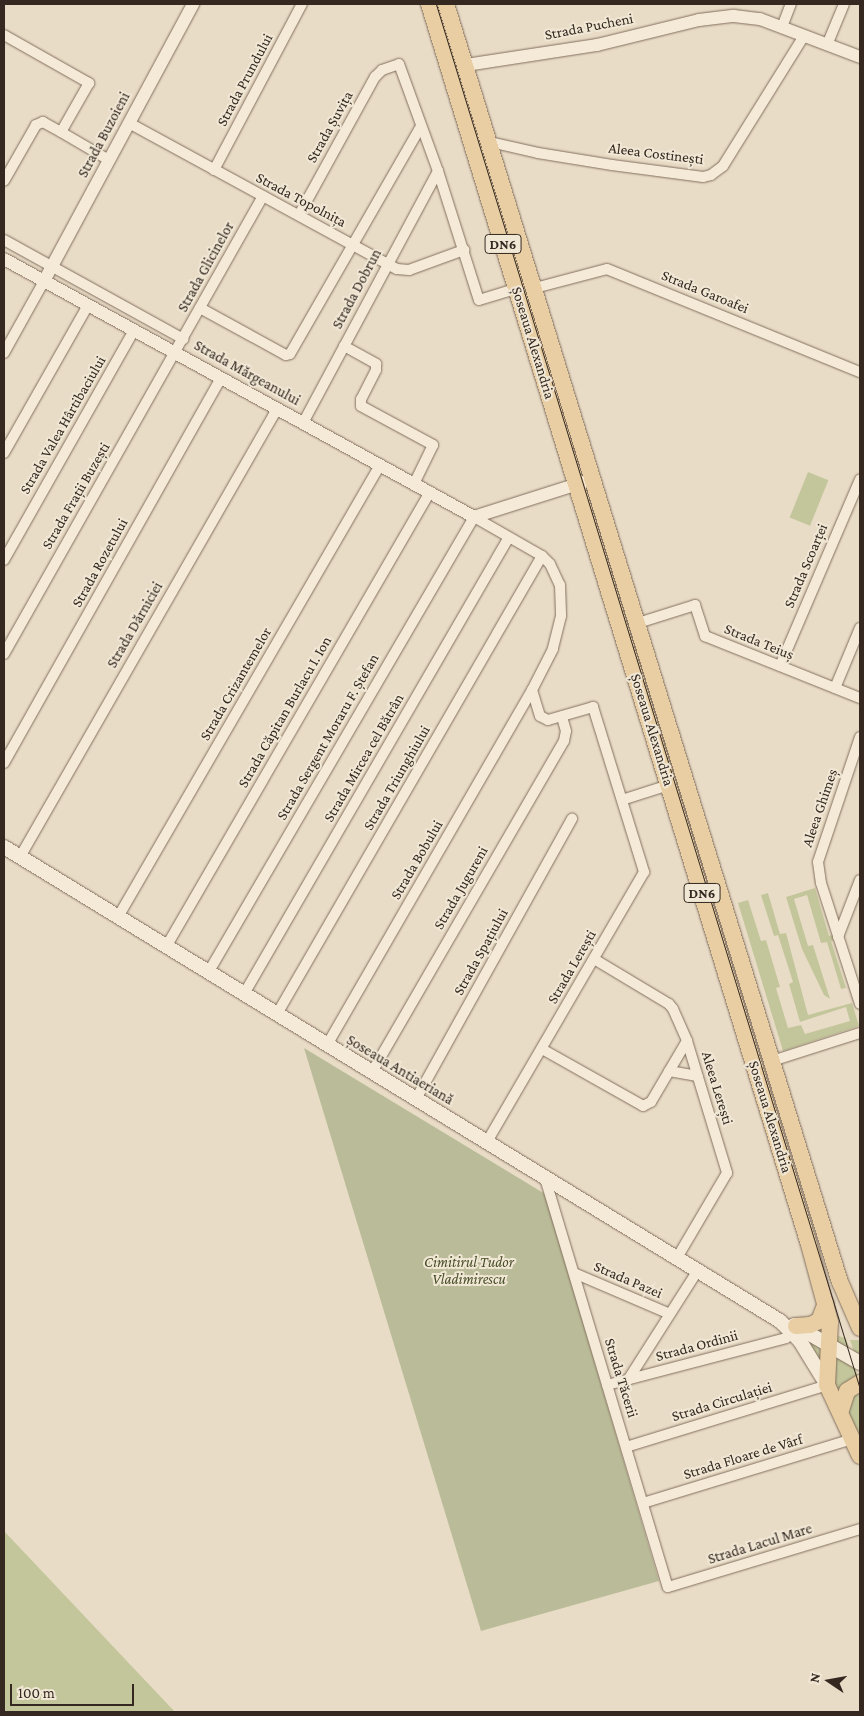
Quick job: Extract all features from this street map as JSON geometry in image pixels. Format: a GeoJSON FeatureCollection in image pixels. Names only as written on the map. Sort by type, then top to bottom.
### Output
{"type":"FeatureCollection","features":[{"type":"Feature","properties":{"kind":"main road","name":"Șoseaua Alexandria"},"geometry":{"type":"LineString","coordinates":[[428,4],[669,785],[826,1303],[830,1322],[827,1385]]}},
{"type":"Feature","properties":{"kind":"main road","name":"Șoseaua Alexandria"},"geometry":{"type":"LineString","coordinates":[[446,4],[840,1282],[860,1328]]}},
{"type":"Feature","properties":{"kind":"main road","name":"Șoseaua Antiaeriană"},"geometry":{"type":"LineString","coordinates":[[4,847],[794,1329],[830,1344],[860,1363]]}},
{"type":"Feature","properties":{"kind":"main road"},"geometry":{"type":"LineString","coordinates":[[794,1329],[810,1325],[819,1320],[826,1303]]}},
{"type":"Feature","properties":{"kind":"main road","name":"Șoseaua Antiaeriană"},"geometry":{"type":"LineString","coordinates":[[794,1329],[827,1385]]}},
{"type":"Feature","properties":{"kind":"main road"},"geometry":{"type":"LineString","coordinates":[[851,1428],[847,1391],[860,1383]]}},
{"type":"Feature","properties":{"kind":"main road"},"geometry":{"type":"LineString","coordinates":[[827,1385],[851,1428],[860,1456]]}},
{"type":"Feature","properties":{"kind":"street"},"geometry":{"type":"LineString","coordinates":[[177,4],[191,7]]}},
{"type":"Feature","properties":{"kind":"street","name":"Strada Prundului"},"geometry":{"type":"LineString","coordinates":[[214,170],[302,4]]}},
{"type":"Feature","properties":{"kind":"street"},"geometry":{"type":"LineString","coordinates":[[782,27],[791,4]]}},
{"type":"Feature","properties":{"kind":"street"},"geometry":{"type":"LineString","coordinates":[[827,45],[844,4]]}},
{"type":"Feature","properties":{"kind":"street","name":"Strada Buzoieni"},"geometry":{"type":"LineString","coordinates":[[44,281],[191,7]]}},
{"type":"Feature","properties":{"kind":"street","name":"Strada Pucheni"},"geometry":{"type":"LineString","coordinates":[[466,65],[597,45],[674,25],[724,17],[751,17],[860,57]]}},
{"type":"Feature","properties":{"kind":"street"},"geometry":{"type":"LineString","coordinates":[[4,34],[89,83],[61,132]]}},
{"type":"Feature","properties":{"kind":"street","name":"Aleea Costinești"},"geometry":{"type":"LineString","coordinates":[[490,142],[538,153],[612,165],[703,176],[711,175],[723,166],[804,36]]}},
{"type":"Feature","properties":{"kind":"street","name":"Strada Șuvița"},"geometry":{"type":"LineString","coordinates":[[299,215],[375,77],[382,70],[399,64],[422,126]]}},
{"type":"Feature","properties":{"kind":"street"},"geometry":{"type":"LineString","coordinates":[[4,181],[36,125],[43,122],[109,160]]}},
{"type":"Feature","properties":{"kind":"street","name":"Strada Topolnița"},"geometry":{"type":"LineString","coordinates":[[129,123],[397,269],[409,270],[464,250]]}},
{"type":"Feature","properties":{"kind":"street"},"geometry":{"type":"LineString","coordinates":[[422,126],[480,300],[516,289]]}},
{"type":"Feature","properties":{"kind":"street"},"geometry":{"type":"LineString","coordinates":[[200,308],[288,356],[422,126]]}},
{"type":"Feature","properties":{"kind":"street","name":"Strada Dobrun"},"geometry":{"type":"LineString","coordinates":[[303,423],[438,171]]}},
{"type":"Feature","properties":{"kind":"street","name":"Strada Glicinelor"},"geometry":{"type":"LineString","coordinates":[[175,353],[263,196]]}},
{"type":"Feature","properties":{"kind":"street","name":"Strada Mărgeanului"},"geometry":{"type":"LineString","coordinates":[[4,240],[182,339]]}},
{"type":"Feature","properties":{"kind":"street","name":"Strada Mărgeanului"},"geometry":{"type":"LineString","coordinates":[[4,259],[430,492],[542,556]]}},
{"type":"Feature","properties":{"kind":"street","name":"Strada Garoafei"},"geometry":{"type":"LineString","coordinates":[[535,288],[607,269],[860,372]]}},
{"type":"Feature","properties":{"kind":"street"},"geometry":{"type":"LineString","coordinates":[[4,352],[44,281]]}},
{"type":"Feature","properties":{"kind":"street"},"geometry":{"type":"LineString","coordinates":[[4,453],[88,305]]}},
{"type":"Feature","properties":{"kind":"street","name":"Strada Valea Hârtibaciului"},"geometry":{"type":"LineString","coordinates":[[4,560],[134,330]]}},
{"type":"Feature","properties":{"kind":"street"},"geometry":{"type":"LineString","coordinates":[[344,346],[377,366],[361,399],[361,406],[433,445],[414,484]]}},
{"type":"Feature","properties":{"kind":"street","name":"Strada Frații Buzești"},"geometry":{"type":"LineString","coordinates":[[4,654],[175,353]]}},
{"type":"Feature","properties":{"kind":"street","name":"Strada Rozetului"},"geometry":{"type":"LineString","coordinates":[[4,763],[222,378]]}},
{"type":"Feature","properties":{"kind":"street","name":"Strada Dărniciei"},"geometry":{"type":"LineString","coordinates":[[20,857],[277,409]]}},
{"type":"Feature","properties":{"kind":"street","name":"Strada Crizantemelor"},"geometry":{"type":"LineString","coordinates":[[118,917],[380,465]]}},
{"type":"Feature","properties":{"kind":"street"},"geometry":{"type":"LineString","coordinates":[[474,517],[594,479]]}},
{"type":"Feature","properties":{"kind":"street","name":"Strada Scoarței"},"geometry":{"type":"LineString","coordinates":[[780,666],[860,479]]}},
{"type":"Feature","properties":{"kind":"street","name":"Strada Căpitan Burlacu I. Ion"},"geometry":{"type":"LineString","coordinates":[[166,947],[430,492]]}},
{"type":"Feature","properties":{"kind":"street","name":"Strada Sergent Moraru F. Ștefan"},"geometry":{"type":"LineString","coordinates":[[208,973],[474,517]]}},
{"type":"Feature","properties":{"kind":"street","name":"Strada Mircea cel Bătrân"},"geometry":{"type":"LineString","coordinates":[[244,994],[510,537]]}},
{"type":"Feature","properties":{"kind":"street"},"geometry":{"type":"LineString","coordinates":[[532,690],[553,649],[561,616],[560,585],[550,564],[542,556]]}},
{"type":"Feature","properties":{"kind":"street","name":"Strada Triunghiului"},"geometry":{"type":"LineString","coordinates":[[277,1014],[542,556]]}},
{"type":"Feature","properties":{"kind":"street","name":"Strada Teiuș"},"geometry":{"type":"LineString","coordinates":[[638,623],[695,605],[705,636],[860,698]]}},
{"type":"Feature","properties":{"kind":"street"},"geometry":{"type":"LineString","coordinates":[[835,688],[860,628]]}},
{"type":"Feature","properties":{"kind":"street","name":"Strada Lerești"},"geometry":{"type":"LineString","coordinates":[[487,1142],[644,872],[593,708],[562,717],[548,720],[543,719],[532,690]]}},
{"type":"Feature","properties":{"kind":"street","name":"Strada Bobului"},"geometry":{"type":"LineString","coordinates":[[327,1045],[532,690]]}},
{"type":"Feature","properties":{"kind":"street","name":"Strada Jugureni"},"geometry":{"type":"LineString","coordinates":[[372,1072],[564,741],[566,731],[562,717]]}},
{"type":"Feature","properties":{"kind":"street","name":"Aleea Ghimeș"},"geometry":{"type":"LineString","coordinates":[[860,737],[818,862],[821,883],[860,1004]]}},
{"type":"Feature","properties":{"kind":"street"},"geometry":{"type":"LineString","coordinates":[[622,800],[669,785]]}},
{"type":"Feature","properties":{"kind":"street","name":"Strada Spațiului"},"geometry":{"type":"LineString","coordinates":[[416,1098],[572,819]]}},
{"type":"Feature","properties":{"kind":"street"},"geometry":{"type":"LineString","coordinates":[[838,937],[860,880]]}},
{"type":"Feature","properties":{"kind":"street","name":"Aleea Lerești"},"geometry":{"type":"LineString","coordinates":[[594,959],[669,1004],[673,1009],[687,1042],[728,1173],[677,1258]]}},
{"type":"Feature","properties":{"kind":"street"},"geometry":{"type":"LineString","coordinates":[[772,1061],[860,1033]]}},
{"type":"Feature","properties":{"kind":"street"},"geometry":{"type":"LineString","coordinates":[[542,1049],[639,1105],[647,1105],[651,1102],[687,1042]]}},
{"type":"Feature","properties":{"kind":"street"},"geometry":{"type":"LineString","coordinates":[[669,1071],[698,1076]]}},
{"type":"Feature","properties":{"kind":"street","name":"Strada Tăcerii"},"geometry":{"type":"LineString","coordinates":[[545,1178],[668,1587]]}},
{"type":"Feature","properties":{"kind":"street"},"geometry":{"type":"LineString","coordinates":[[628,1380],[698,1270]]}},
{"type":"Feature","properties":{"kind":"street","name":"Strada Pazei"},"geometry":{"type":"LineString","coordinates":[[574,1273],[670,1314]]}},
{"type":"Feature","properties":{"kind":"street","name":"Strada Ordinii"},"geometry":{"type":"LineString","coordinates":[[607,1385],[786,1338],[794,1329]]}},
{"type":"Feature","properties":{"kind":"street","name":"Strada Circulației"},"geometry":{"type":"LineString","coordinates":[[626,1447],[827,1385]]}},
{"type":"Feature","properties":{"kind":"street","name":"Strada Floare de Vârf"},"geometry":{"type":"LineString","coordinates":[[643,1503],[851,1428]]}},
{"type":"Feature","properties":{"kind":"street","name":"Strada Lacul Mare"},"geometry":{"type":"LineString","coordinates":[[668,1587],[860,1529]]}},
{"type":"Feature","properties":{"kind":"green space"},"geometry":{"type":"Polygon","coordinates":[[[808,472],[828,480],[810,526],[790,517],[808,472]]]}},
{"type":"Feature","properties":{"kind":"green space"},"geometry":{"type":"Polygon","coordinates":[[[815,888],[829,936],[835,934],[837,939],[831,941],[846,988],[841,989],[827,942],[821,943],[807,895],[794,899],[808,946],[813,945],[830,999],[824,995],[802,949],[786,897],[815,888]]]}},
{"type":"Feature","properties":{"kind":"green space"},"geometry":{"type":"Polygon","coordinates":[[[768,893],[780,934],[786,933],[808,1015],[852,1003],[859,1026],[783,1051],[738,903],[748,900],[761,941],[766,940],[780,987],[776,988],[788,1028],[801,1025],[805,1034],[850,1021],[846,1007],[800,1022],[789,984],[793,982],[778,935],[774,936],[761,895],[768,893]]]}},
{"type":"Feature","properties":{"kind":"green space","name":"Cimitirul Tudor Vladimirescu"},"geometry":{"type":"Polygon","coordinates":[[[304,1048],[545,1194],[659,1581],[481,1631],[304,1048]]]}},
{"type":"Feature","properties":{"kind":"green space"},"geometry":{"type":"Polygon","coordinates":[[[796,1326],[829,1344],[830,1334],[846,1338],[860,1383],[860,1440],[796,1326]]]}},
{"type":"Feature","properties":{"kind":"green space"},"geometry":{"type":"Polygon","coordinates":[[[850,1340],[860,1340],[860,1372],[857,1360],[850,1340]]]}},
{"type":"Feature","properties":{"kind":"green space"},"geometry":{"type":"Polygon","coordinates":[[[4,1531],[175,1712],[4,1712],[4,1531]]]}},
{"type":"Feature","properties":{"kind":"tram line"},"geometry":{"type":"LineString","coordinates":[[436,4],[860,1389]]}}]}
